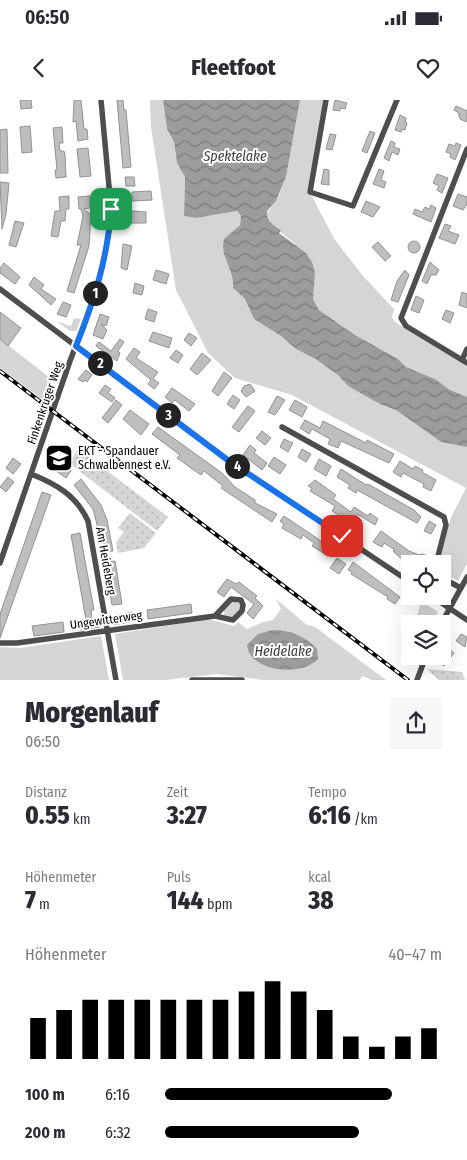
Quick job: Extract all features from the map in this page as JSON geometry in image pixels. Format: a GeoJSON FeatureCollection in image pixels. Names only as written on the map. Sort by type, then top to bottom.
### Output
{"type":"FeatureCollection","features":[{"type":"Feature","properties":{"kind":"street","name":"Finkenkruger Weg"},"geometry":{"type":"LineString","coordinates":[[0,563],[98,285],[109,231],[110,191],[101,100]]}},
{"type":"Feature","properties":{"kind":"street"},"geometry":{"type":"LineString","coordinates":[[326,100],[310,192],[353,206],[397,100]]}},
{"type":"Feature","properties":{"kind":"street"},"geometry":{"type":"LineString","coordinates":[[467,149],[401,318],[406,326],[465,361],[467,349]]}},
{"type":"Feature","properties":{"kind":"street"},"geometry":{"type":"LineString","coordinates":[[0,289],[229,461],[401,576]]}},
{"type":"Feature","properties":{"kind":"street"},"geometry":{"type":"LineString","coordinates":[[282,427],[444,517],[446,525],[438,555]]}},
{"type":"Feature","properties":{"kind":"street","name":"Am Heideberg"},"geometry":{"type":"LineString","coordinates":[[31,474],[60,488],[72,497],[85,515],[90,530],[116,680]]}},
{"type":"Feature","properties":{"kind":"street"},"geometry":{"type":"LineString","coordinates":[[446,615],[467,577]]}},
{"type":"Feature","properties":{"kind":"street"},"geometry":{"type":"LineString","coordinates":[[451,583],[461,588]]}},
{"type":"Feature","properties":{"kind":"street","name":"Ungewitterweg"},"geometry":{"type":"LineString","coordinates":[[0,643],[17,643],[215,616],[233,620],[242,611],[243,605],[241,600],[231,599],[215,616]]}},
{"type":"Feature","properties":{"kind":"street"},"geometry":{"type":"LineString","coordinates":[[444,605],[467,620]]}},
{"type":"Feature","properties":{"kind":"street"},"geometry":{"type":"LineString","coordinates":[[417,680],[423,665]]}},
{"type":"Feature","properties":{"kind":"street"},"geometry":{"type":"LineString","coordinates":[[192,680],[242,680]]}},
{"type":"Feature","properties":{"kind":"shaded area"},"geometry":{"type":"Polygon","coordinates":[[[150,100],[163,100],[167,129],[174,142],[177,163],[185,177],[184,216],[196,218],[237,211],[241,216],[240,225],[224,239],[223,246],[225,258],[232,275],[233,288],[245,299],[254,319],[281,336],[296,349],[314,358],[338,375],[348,386],[396,410],[441,442],[467,447],[467,564],[458,581],[451,577],[451,555],[441,555],[451,517],[466,488],[292,395],[235,378],[208,353],[176,290],[151,127],[150,100]]]}},
{"type":"Feature","properties":{"kind":"shaded area"},"geometry":{"type":"Polygon","coordinates":[[[300,100],[324,100],[307,193],[311,195],[335,240],[363,276],[394,309],[392,317],[395,322],[467,366],[467,397],[450,390],[435,379],[406,367],[398,359],[355,335],[319,310],[313,299],[314,279],[294,243],[271,224],[267,213],[278,198],[286,177],[300,100]]]}},
{"type":"Feature","properties":{"kind":"shaded area"},"geometry":{"type":"Polygon","coordinates":[[[74,318],[83,319],[79,331],[70,331],[56,321],[71,326],[74,318]]]}},
{"type":"Feature","properties":{"kind":"shaded area"},"geometry":{"type":"Polygon","coordinates":[[[0,339],[49,377],[47,381],[49,382],[51,406],[0,368],[0,339]]]}},
{"type":"Feature","properties":{"kind":"shaded area"},"geometry":{"type":"Polygon","coordinates":[[[78,449],[168,517],[157,531],[69,463],[78,449]]]}},
{"type":"Feature","properties":{"kind":"shaded area"},"geometry":{"type":"Polygon","coordinates":[[[130,513],[156,533],[144,548],[118,553],[116,542],[124,532],[118,528],[130,513]]]}},
{"type":"Feature","properties":{"kind":"shaded area"},"geometry":{"type":"Polygon","coordinates":[[[276,599],[307,625],[315,627],[386,680],[372,680],[362,676],[360,680],[263,680],[217,674],[165,680],[123,680],[115,634],[208,619],[234,626],[238,622],[247,629],[273,620],[281,609],[276,599]]]}},
{"type":"Feature","properties":{"kind":"shaded area"},"geometry":{"type":"Polygon","coordinates":[[[231,601],[240,603],[241,607],[235,617],[224,615],[224,609],[231,601]]]}},
{"type":"Feature","properties":{"kind":"shaded area"},"geometry":{"type":"Polygon","coordinates":[[[420,605],[427,605],[438,612],[436,615],[417,615],[420,605]]]}},
{"type":"Feature","properties":{"kind":"shaded area"},"geometry":{"type":"Polygon","coordinates":[[[101,636],[109,680],[0,680],[0,647],[20,648],[101,636]]]}},
{"type":"Feature","properties":{"kind":"shaded area"},"geometry":{"type":"Polygon","coordinates":[[[427,669],[462,672],[465,680],[439,680],[427,669]]]}},
{"type":"Feature","properties":{"kind":"water","name":"Spektelake"},"geometry":{"type":"Polygon","coordinates":[[[163,100],[300,100],[286,177],[276,201],[267,211],[269,220],[281,230],[279,233],[306,253],[312,262],[315,273],[313,299],[319,310],[355,335],[398,359],[406,367],[435,379],[450,390],[467,397],[467,447],[441,442],[396,410],[380,404],[348,386],[338,375],[314,358],[296,349],[281,336],[254,319],[245,299],[233,288],[232,275],[225,258],[223,246],[224,239],[240,225],[241,216],[237,211],[196,218],[184,216],[185,177],[177,163],[174,142],[167,129],[163,100]]]}},
{"type":"Feature","properties":{"kind":"water","name":"Heidelake"},"geometry":{"type":"Polygon","coordinates":[[[273,630],[285,631],[302,637],[317,649],[318,659],[310,665],[288,670],[276,669],[256,661],[250,654],[247,645],[258,634],[273,630]]]}},
{"type":"Feature","properties":{"kind":"building"},"geometry":{"type":"Polygon","coordinates":[[[20,100],[31,100],[32,108],[21,109],[20,100]]]}},
{"type":"Feature","properties":{"kind":"building"},"geometry":{"type":"Polygon","coordinates":[[[74,100],[81,100],[84,129],[87,129],[88,139],[78,141],[76,121],[73,122],[74,100]]]}},
{"type":"Feature","properties":{"kind":"building"},"geometry":{"type":"Polygon","coordinates":[[[117,100],[123,100],[124,110],[126,110],[131,167],[123,168],[117,100]]]}},
{"type":"Feature","properties":{"kind":"building"},"geometry":{"type":"Polygon","coordinates":[[[335,100],[347,103],[345,109],[340,108],[340,111],[333,110],[335,100]]]}},
{"type":"Feature","properties":{"kind":"building"},"geometry":{"type":"Polygon","coordinates":[[[456,106],[467,111],[467,122],[460,119],[458,112],[454,110],[456,106]]]}},
{"type":"Feature","properties":{"kind":"building"},"geometry":{"type":"Polygon","coordinates":[[[400,115],[406,118],[405,122],[407,123],[405,130],[402,129],[401,132],[395,130],[400,115]]]}},
{"type":"Feature","properties":{"kind":"building"},"geometry":{"type":"Polygon","coordinates":[[[30,126],[32,152],[22,153],[20,127],[30,126]]]}},
{"type":"Feature","properties":{"kind":"building"},"geometry":{"type":"Polygon","coordinates":[[[62,127],[63,143],[59,143],[60,151],[64,151],[65,154],[66,177],[56,178],[53,128],[62,127]]]}},
{"type":"Feature","properties":{"kind":"building"},"geometry":{"type":"Polygon","coordinates":[[[7,129],[8,173],[0,173],[0,130],[7,129]]]}},
{"type":"Feature","properties":{"kind":"building"},"geometry":{"type":"Polygon","coordinates":[[[370,131],[375,133],[367,153],[362,151],[370,131]]]}},
{"type":"Feature","properties":{"kind":"building"},"geometry":{"type":"Polygon","coordinates":[[[330,134],[336,135],[332,150],[326,149],[330,134]]]}},
{"type":"Feature","properties":{"kind":"building"},"geometry":{"type":"Polygon","coordinates":[[[391,141],[395,143],[394,147],[400,149],[398,155],[392,152],[389,161],[384,158],[391,141]]]}},
{"type":"Feature","properties":{"kind":"building"},"geometry":{"type":"Polygon","coordinates":[[[456,143],[461,145],[455,160],[450,157],[451,154],[446,152],[449,144],[455,146],[456,143]]]}},
{"type":"Feature","properties":{"kind":"building"},"geometry":{"type":"Polygon","coordinates":[[[88,148],[91,176],[80,177],[77,149],[88,148]]]}},
{"type":"Feature","properties":{"kind":"building"},"geometry":{"type":"Polygon","coordinates":[[[324,169],[329,170],[329,185],[321,184],[324,169]]]}},
{"type":"Feature","properties":{"kind":"building"},"geometry":{"type":"Polygon","coordinates":[[[379,169],[384,171],[381,180],[386,182],[384,188],[373,184],[379,169]]]}},
{"type":"Feature","properties":{"kind":"building"},"geometry":{"type":"Polygon","coordinates":[[[437,174],[448,178],[442,193],[437,190],[439,186],[433,183],[437,174]]]}},
{"type":"Feature","properties":{"kind":"building"},"geometry":{"type":"Polygon","coordinates":[[[125,177],[134,177],[135,186],[126,186],[125,177]]]}},
{"type":"Feature","properties":{"kind":"building"},"geometry":{"type":"Polygon","coordinates":[[[0,182],[9,183],[6,214],[2,229],[0,182]]]}},
{"type":"Feature","properties":{"kind":"building"},"geometry":{"type":"Polygon","coordinates":[[[151,191],[152,200],[132,201],[132,192],[151,191]]]}},
{"type":"Feature","properties":{"kind":"building"},"geometry":{"type":"Polygon","coordinates":[[[458,194],[467,197],[467,204],[463,210],[453,206],[458,194]]]}},
{"type":"Feature","properties":{"kind":"building"},"geometry":{"type":"Polygon","coordinates":[[[69,196],[69,209],[66,209],[65,221],[61,221],[58,237],[51,236],[55,211],[60,211],[59,197],[69,196]]]}},
{"type":"Feature","properties":{"kind":"building"},"geometry":{"type":"Polygon","coordinates":[[[90,196],[90,208],[84,209],[91,215],[89,246],[74,293],[67,291],[81,245],[77,245],[83,216],[81,209],[79,209],[78,197],[90,196]]]}},
{"type":"Feature","properties":{"kind":"building"},"geometry":{"type":"Polygon","coordinates":[[[366,201],[380,207],[373,217],[361,212],[366,201]]]}},
{"type":"Feature","properties":{"kind":"building"},"geometry":{"type":"Polygon","coordinates":[[[431,205],[436,208],[431,222],[413,214],[415,209],[422,212],[425,207],[429,209],[431,205]]]}},
{"type":"Feature","properties":{"kind":"building"},"geometry":{"type":"Polygon","coordinates":[[[131,211],[146,212],[146,223],[131,223],[131,211]]]}},
{"type":"Feature","properties":{"kind":"building"},"geometry":{"type":"Polygon","coordinates":[[[15,221],[24,223],[16,247],[9,245],[15,221]]]}},
{"type":"Feature","properties":{"kind":"building"},"geometry":{"type":"Polygon","coordinates":[[[445,224],[451,226],[448,231],[459,235],[455,244],[439,238],[445,224]]]}},
{"type":"Feature","properties":{"kind":"building"},"geometry":{"type":"Polygon","coordinates":[[[416,241],[419,242],[419,252],[412,253],[409,252],[408,245],[409,242],[416,241]]]}},
{"type":"Feature","properties":{"kind":"building"},"geometry":{"type":"Polygon","coordinates":[[[378,242],[391,256],[385,261],[372,247],[378,242]]]}},
{"type":"Feature","properties":{"kind":"building"},"geometry":{"type":"Polygon","coordinates":[[[123,244],[132,246],[127,270],[121,268],[123,244]]]}},
{"type":"Feature","properties":{"kind":"building"},"geometry":{"type":"Polygon","coordinates":[[[430,262],[439,270],[436,275],[431,275],[427,284],[422,281],[430,262]]]}},
{"type":"Feature","properties":{"kind":"building"},"geometry":{"type":"Polygon","coordinates":[[[4,263],[20,277],[15,284],[0,273],[0,268],[4,263]]]}},
{"type":"Feature","properties":{"kind":"building"},"geometry":{"type":"Polygon","coordinates":[[[156,270],[169,274],[166,284],[153,280],[156,270]]]}},
{"type":"Feature","properties":{"kind":"building"},"geometry":{"type":"Polygon","coordinates":[[[405,270],[409,275],[398,302],[391,300],[397,281],[405,270]]]}},
{"type":"Feature","properties":{"kind":"building"},"geometry":{"type":"Polygon","coordinates":[[[34,277],[44,285],[41,289],[56,299],[51,305],[29,285],[34,277]]]}},
{"type":"Feature","properties":{"kind":"building"},"geometry":{"type":"Polygon","coordinates":[[[135,283],[144,286],[142,295],[133,293],[135,283]]]}},
{"type":"Feature","properties":{"kind":"building"},"geometry":{"type":"Polygon","coordinates":[[[462,292],[467,294],[467,308],[459,305],[462,292]]]}},
{"type":"Feature","properties":{"kind":"building"},"geometry":{"type":"Polygon","coordinates":[[[416,296],[424,300],[419,313],[411,310],[416,296]]]}},
{"type":"Feature","properties":{"kind":"building"},"geometry":{"type":"Polygon","coordinates":[[[63,302],[71,305],[66,317],[57,314],[63,302]]]}},
{"type":"Feature","properties":{"kind":"building"},"geometry":{"type":"Polygon","coordinates":[[[148,309],[157,312],[154,322],[145,319],[148,309]]]}},
{"type":"Feature","properties":{"kind":"building"},"geometry":{"type":"Polygon","coordinates":[[[446,310],[454,313],[450,323],[442,319],[446,310]]]}},
{"type":"Feature","properties":{"kind":"building"},"geometry":{"type":"Polygon","coordinates":[[[0,312],[21,328],[8,346],[0,339],[0,312]]]}},
{"type":"Feature","properties":{"kind":"building"},"geometry":{"type":"Polygon","coordinates":[[[100,314],[109,317],[106,326],[101,324],[107,330],[103,339],[93,335],[100,314]]]}},
{"type":"Feature","properties":{"kind":"building"},"geometry":{"type":"Polygon","coordinates":[[[153,332],[172,338],[169,348],[149,341],[153,332]]]}},
{"type":"Feature","properties":{"kind":"building"},"geometry":{"type":"Polygon","coordinates":[[[189,333],[197,338],[191,346],[184,340],[189,333]]]}},
{"type":"Feature","properties":{"kind":"building"},"geometry":{"type":"Polygon","coordinates":[[[120,339],[124,342],[118,351],[120,353],[117,361],[96,346],[99,342],[111,351],[120,339]]]}},
{"type":"Feature","properties":{"kind":"building"},"geometry":{"type":"Polygon","coordinates":[[[134,348],[140,352],[136,358],[158,372],[153,379],[159,383],[154,389],[148,384],[151,380],[126,359],[134,348]]]}},
{"type":"Feature","properties":{"kind":"building"},"geometry":{"type":"Polygon","coordinates":[[[176,350],[183,355],[178,363],[170,358],[176,350]]]}},
{"type":"Feature","properties":{"kind":"building"},"geometry":{"type":"Polygon","coordinates":[[[202,353],[211,360],[197,375],[190,369],[202,353]]]}},
{"type":"Feature","properties":{"kind":"building"},"geometry":{"type":"Polygon","coordinates":[[[86,370],[92,375],[87,382],[85,380],[83,382],[78,379],[86,370]]]}},
{"type":"Feature","properties":{"kind":"building"},"geometry":{"type":"Polygon","coordinates":[[[224,372],[232,378],[218,396],[212,391],[224,372]]]}},
{"type":"Feature","properties":{"kind":"building"},"geometry":{"type":"Polygon","coordinates":[[[250,384],[255,391],[246,397],[241,391],[244,386],[250,384]]]}},
{"type":"Feature","properties":{"kind":"building"},"geometry":{"type":"Polygon","coordinates":[[[105,385],[111,389],[108,393],[115,398],[112,402],[99,393],[105,385]]]}},
{"type":"Feature","properties":{"kind":"building"},"geometry":{"type":"Polygon","coordinates":[[[172,388],[195,404],[189,411],[175,400],[172,403],[165,397],[172,388]]]}},
{"type":"Feature","properties":{"kind":"building"},"geometry":{"type":"Polygon","coordinates":[[[233,395],[240,400],[234,409],[227,404],[233,395]]]}},
{"type":"Feature","properties":{"kind":"building"},"geometry":{"type":"Polygon","coordinates":[[[277,396],[285,400],[275,415],[268,412],[277,396]]]}},
{"type":"Feature","properties":{"kind":"building"},"geometry":{"type":"Polygon","coordinates":[[[116,400],[122,405],[108,423],[102,418],[116,400]]]}},
{"type":"Feature","properties":{"kind":"building"},"geometry":{"type":"Polygon","coordinates":[[[295,400],[307,407],[302,417],[289,410],[295,400]]]}},
{"type":"Feature","properties":{"kind":"building"},"geometry":{"type":"Polygon","coordinates":[[[248,406],[255,411],[239,432],[232,427],[248,406]]]}},
{"type":"Feature","properties":{"kind":"building"},"geometry":{"type":"Polygon","coordinates":[[[130,410],[149,424],[141,435],[123,419],[130,410]]]}},
{"type":"Feature","properties":{"kind":"building"},"geometry":{"type":"Polygon","coordinates":[[[305,420],[320,428],[323,421],[366,443],[367,440],[394,454],[389,463],[341,441],[338,448],[328,444],[330,439],[312,429],[309,434],[300,428],[305,420]]]}},
{"type":"Feature","properties":{"kind":"building"},"geometry":{"type":"Polygon","coordinates":[[[158,427],[222,473],[235,487],[255,500],[255,503],[277,514],[272,522],[221,488],[223,486],[204,471],[201,475],[177,458],[180,455],[152,434],[158,427]]]}},
{"type":"Feature","properties":{"kind":"building"},"geometry":{"type":"Polygon","coordinates":[[[262,431],[271,438],[265,445],[256,438],[262,431]]]}},
{"type":"Feature","properties":{"kind":"building"},"geometry":{"type":"Polygon","coordinates":[[[284,439],[293,443],[288,452],[280,447],[284,439]]]}},
{"type":"Feature","properties":{"kind":"building"},"geometry":{"type":"Polygon","coordinates":[[[250,445],[256,450],[254,453],[267,463],[262,470],[243,455],[250,445]]]}},
{"type":"Feature","properties":{"kind":"building"},"geometry":{"type":"Polygon","coordinates":[[[60,446],[72,451],[69,457],[66,456],[62,465],[71,471],[66,478],[52,468],[60,446]]]}},
{"type":"Feature","properties":{"kind":"building"},"geometry":{"type":"Polygon","coordinates":[[[302,449],[311,454],[306,462],[298,457],[302,449]]]}},
{"type":"Feature","properties":{"kind":"building"},"geometry":{"type":"Polygon","coordinates":[[[274,457],[286,465],[280,474],[268,466],[274,457]]]}},
{"type":"Feature","properties":{"kind":"building"},"geometry":{"type":"Polygon","coordinates":[[[13,458],[21,464],[13,474],[6,468],[13,458]]]}},
{"type":"Feature","properties":{"kind":"building"},"geometry":{"type":"Polygon","coordinates":[[[319,459],[331,466],[326,476],[314,469],[319,459]]]}},
{"type":"Feature","properties":{"kind":"building"},"geometry":{"type":"Polygon","coordinates":[[[400,461],[413,469],[415,466],[423,470],[422,472],[436,480],[431,491],[423,487],[424,484],[403,473],[401,477],[393,472],[400,461]]]}},
{"type":"Feature","properties":{"kind":"building"},"geometry":{"type":"Polygon","coordinates":[[[341,469],[366,485],[368,484],[414,510],[421,517],[417,523],[357,490],[356,493],[348,488],[350,485],[337,477],[341,469]]]}},
{"type":"Feature","properties":{"kind":"building"},"geometry":{"type":"Polygon","coordinates":[[[8,477],[14,482],[6,492],[0,487],[8,477]]]}},
{"type":"Feature","properties":{"kind":"building"},"geometry":{"type":"Polygon","coordinates":[[[81,479],[101,505],[107,520],[113,551],[104,552],[93,509],[74,485],[81,479]]]}},
{"type":"Feature","properties":{"kind":"building"},"geometry":{"type":"Polygon","coordinates":[[[315,480],[336,495],[333,499],[351,512],[354,507],[368,516],[370,513],[378,519],[375,525],[359,515],[356,515],[352,521],[341,513],[339,516],[332,511],[335,506],[310,491],[312,488],[308,486],[315,480]]]}},
{"type":"Feature","properties":{"kind":"building"},"geometry":{"type":"Polygon","coordinates":[[[42,492],[51,495],[0,638],[0,614],[42,492]]]}},
{"type":"Feature","properties":{"kind":"building"},"geometry":{"type":"Polygon","coordinates":[[[284,516],[333,549],[328,556],[312,546],[314,543],[303,535],[301,539],[282,528],[284,524],[280,521],[284,516]]]}},
{"type":"Feature","properties":{"kind":"building"},"geometry":{"type":"Polygon","coordinates":[[[429,521],[436,525],[431,534],[424,531],[429,521]]]}},
{"type":"Feature","properties":{"kind":"building"},"geometry":{"type":"Polygon","coordinates":[[[381,531],[409,551],[419,555],[401,555],[401,558],[393,551],[395,550],[384,543],[382,547],[373,542],[381,531]]]}},
{"type":"Feature","properties":{"kind":"building"},"geometry":{"type":"Polygon","coordinates":[[[80,533],[94,610],[91,610],[92,619],[98,618],[100,627],[80,630],[78,621],[86,620],[71,535],[80,533]]]}},
{"type":"Feature","properties":{"kind":"building"},"geometry":{"type":"Polygon","coordinates":[[[337,558],[346,564],[339,574],[330,568],[337,558]]]}},
{"type":"Feature","properties":{"kind":"building"},"geometry":{"type":"Polygon","coordinates":[[[115,561],[122,604],[112,605],[105,563],[115,561]]]}},
{"type":"Feature","properties":{"kind":"building"},"geometry":{"type":"Polygon","coordinates":[[[353,562],[400,597],[395,604],[387,599],[388,597],[351,574],[352,572],[348,570],[353,562]]]}},
{"type":"Feature","properties":{"kind":"building"},"geometry":{"type":"Polygon","coordinates":[[[227,579],[236,584],[239,582],[257,596],[255,598],[263,606],[253,619],[247,613],[254,604],[231,587],[224,597],[217,592],[227,579]]]}},
{"type":"Feature","properties":{"kind":"building"},"geometry":{"type":"Polygon","coordinates":[[[191,604],[192,613],[148,619],[147,610],[191,604]]]}},
{"type":"Feature","properties":{"kind":"building"},"geometry":{"type":"Polygon","coordinates":[[[132,612],[134,621],[114,625],[112,616],[132,612]]]}},
{"type":"Feature","properties":{"kind":"building"},"geometry":{"type":"Polygon","coordinates":[[[63,622],[64,632],[34,636],[32,626],[63,622]]]}},
{"type":"Feature","properties":{"kind":"building"},"geometry":{"type":"Polygon","coordinates":[[[461,634],[467,637],[465,647],[456,641],[461,634]]]}},
{"type":"Feature","properties":{"kind":"railway"},"geometry":{"type":"LineString","coordinates":[[0,371],[408,680]]}},
{"type":"Feature","properties":{"kind":"place","name":"EKT - Spandauer Schwalbennest e.V."},"geometry":{"type":"Point","coordinates":[59,458]}},
{"type":"Feature","properties":{"kind":"route"},"geometry":{"type":"LineString","coordinates":[[111,209],[108,241],[102,272],[76,346],[229,461],[342,536]]}}]}
